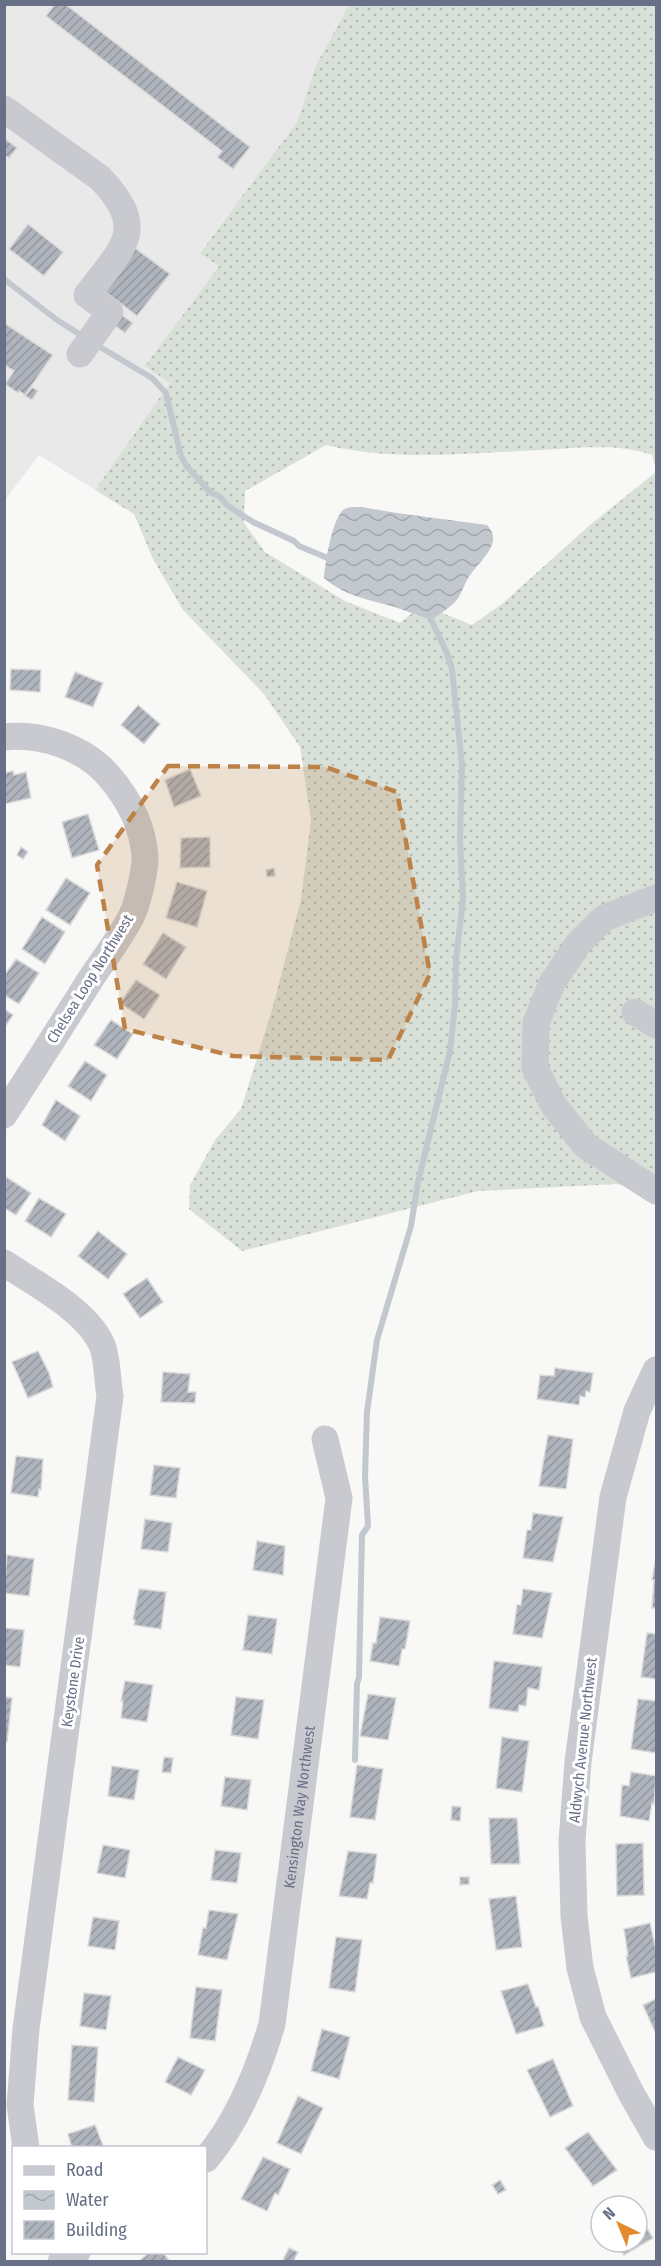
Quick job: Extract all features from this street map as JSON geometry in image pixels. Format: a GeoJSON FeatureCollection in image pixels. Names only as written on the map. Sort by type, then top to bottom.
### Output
{"type":"FeatureCollection","features":[{"type":"Feature","properties":{"kind":"street"},"geometry":{"type":"LineString","coordinates":[[4,109],[100,178],[113,192],[125,211],[129,231],[124,246],[87,295],[110,312],[80,354]]}},
{"type":"Feature","properties":{"kind":"street","name":"Chelsea Loop Northwest"},"geometry":{"type":"LineString","coordinates":[[4,737],[30,736],[54,741],[78,752],[101,768],[132,809],[140,831],[145,858],[132,914],[4,1115]]}},
{"type":"Feature","properties":{"kind":"street"},"geometry":{"type":"LineString","coordinates":[[657,898],[604,918],[578,944],[552,983],[536,1023],[536,1068],[554,1106],[586,1146],[657,1191]]}},
{"type":"Feature","properties":{"kind":"street","name":"Keystone Drive"},"geometry":{"type":"LineString","coordinates":[[4,1263],[46,1290],[85,1320],[102,1346],[110,1396],[26,2029],[20,2105],[26,2146]]}},
{"type":"Feature","properties":{"kind":"street","name":"Aldwych Avenue Northwest"},"geometry":{"type":"LineString","coordinates":[[657,1370],[637,1411],[613,1497],[578,1761],[572,1841],[574,1916],[580,1968],[593,2017],[631,2093],[657,2137]]}},
{"type":"Feature","properties":{"kind":"street","name":"Kensington Way Northwest"},"geometry":{"type":"LineString","coordinates":[[207,2157],[228,2129],[241,2105],[264,2053],[272,2024],[339,1498],[324,1439]]}},
{"type":"Feature","properties":{"kind":"highlighted area"},"geometry":{"type":"Polygon","coordinates":[[[168,766],[325,767],[397,792],[430,974],[388,1060],[233,1056],[125,1029],[97,865],[168,766]]]}},
{"type":"Feature","properties":{"kind":"shaded area"},"geometry":{"type":"Polygon","coordinates":[[[5,5],[349,5],[316,65],[297,122],[200,252],[219,266],[146,365],[170,383],[95,490],[39,455],[5,500],[5,5]]]}},
{"type":"Feature","properties":{"kind":"shaded area"},"geometry":{"type":"Polygon","coordinates":[[[349,5],[656,5],[656,470],[652,455],[627,449],[584,448],[407,455],[326,445],[245,491],[244,523],[265,552],[345,601],[400,623],[422,605],[472,625],[502,604],[590,525],[656,472],[656,1188],[616,1184],[478,1191],[242,1251],[189,1209],[190,1185],[215,1140],[241,1109],[272,1010],[301,900],[311,820],[300,747],[264,694],[183,610],[153,559],[134,514],[95,490],[170,383],[145,366],[219,266],[200,253],[297,122],[316,65],[349,5]]]}},
{"type":"Feature","properties":{"kind":"water"},"geometry":{"type":"Polygon","coordinates":[[[362,507],[487,525],[492,532],[492,544],[469,577],[457,600],[431,620],[349,593],[324,578],[330,542],[339,515],[347,508],[362,507]]]}},
{"type":"Feature","properties":{"kind":"building"},"geometry":{"type":"Polygon","coordinates":[[[55,4],[65,4],[250,147],[233,169],[217,157],[222,151],[46,16],[55,4]]]}},
{"type":"Feature","properties":{"kind":"building"},"geometry":{"type":"Polygon","coordinates":[[[4,138],[17,148],[9,158],[4,155],[4,138]]]}},
{"type":"Feature","properties":{"kind":"building"},"geometry":{"type":"Polygon","coordinates":[[[28,224],[63,252],[44,276],[9,249],[28,224]]]}},
{"type":"Feature","properties":{"kind":"building"},"geometry":{"type":"Polygon","coordinates":[[[135,248],[170,274],[137,316],[103,290],[135,248]]]}},
{"type":"Feature","properties":{"kind":"building"},"geometry":{"type":"Polygon","coordinates":[[[120,314],[133,323],[125,333],[113,324],[120,314]]]}},
{"type":"Feature","properties":{"kind":"building"},"geometry":{"type":"Polygon","coordinates":[[[4,323],[53,355],[25,395],[5,384],[14,371],[6,366],[4,368],[4,323]]]}},
{"type":"Feature","properties":{"kind":"building"},"geometry":{"type":"Polygon","coordinates":[[[32,387],[38,391],[32,400],[25,396],[32,387]]]}},
{"type":"Feature","properties":{"kind":"building"},"geometry":{"type":"Polygon","coordinates":[[[11,669],[41,670],[40,692],[10,690],[11,669]]]}},
{"type":"Feature","properties":{"kind":"building"},"geometry":{"type":"Polygon","coordinates":[[[75,672],[103,683],[93,707],[65,697],[75,672]]]}},
{"type":"Feature","properties":{"kind":"building"},"geometry":{"type":"Polygon","coordinates":[[[138,705],[160,724],[144,744],[121,725],[138,705]]]}},
{"type":"Feature","properties":{"kind":"building"},"geometry":{"type":"Polygon","coordinates":[[[190,769],[201,796],[174,807],[165,780],[190,769]]]}},
{"type":"Feature","properties":{"kind":"building"},"geometry":{"type":"Polygon","coordinates":[[[13,771],[14,775],[26,772],[31,798],[4,804],[4,773],[13,771]]]}},
{"type":"Feature","properties":{"kind":"building"},"geometry":{"type":"Polygon","coordinates":[[[88,814],[99,850],[72,858],[62,822],[88,814]]]}},
{"type":"Feature","properties":{"kind":"building"},"geometry":{"type":"Polygon","coordinates":[[[210,837],[210,867],[180,868],[181,838],[210,837]]]}},
{"type":"Feature","properties":{"kind":"building"},"geometry":{"type":"Polygon","coordinates":[[[21,847],[28,852],[23,859],[17,855],[21,847]]]}},
{"type":"Feature","properties":{"kind":"building"},"geometry":{"type":"Polygon","coordinates":[[[274,868],[275,876],[267,877],[266,870],[274,868]]]}},
{"type":"Feature","properties":{"kind":"building"},"geometry":{"type":"Polygon","coordinates":[[[66,878],[90,893],[70,925],[46,910],[66,878]]]}},
{"type":"Feature","properties":{"kind":"building"},"geometry":{"type":"Polygon","coordinates":[[[177,882],[207,891],[197,927],[166,918],[177,882]]]}},
{"type":"Feature","properties":{"kind":"building"},"geometry":{"type":"Polygon","coordinates":[[[42,917],[65,932],[45,964],[22,949],[42,917]]]}},
{"type":"Feature","properties":{"kind":"building"},"geometry":{"type":"Polygon","coordinates":[[[163,933],[186,947],[166,979],[143,964],[163,933]]]}},
{"type":"Feature","properties":{"kind":"building"},"geometry":{"type":"Polygon","coordinates":[[[16,959],[39,973],[19,1004],[4,995],[4,976],[16,959]]]}},
{"type":"Feature","properties":{"kind":"building"},"geometry":{"type":"Polygon","coordinates":[[[136,980],[160,995],[144,1019],[120,1003],[136,980]]]}},
{"type":"Feature","properties":{"kind":"building"},"geometry":{"type":"Polygon","coordinates":[[[4,1009],[13,1015],[4,1028],[4,1009]]]}},
{"type":"Feature","properties":{"kind":"building"},"geometry":{"type":"Polygon","coordinates":[[[111,1020],[133,1034],[117,1059],[94,1045],[111,1020]]]}},
{"type":"Feature","properties":{"kind":"building"},"geometry":{"type":"Polygon","coordinates":[[[85,1061],[107,1075],[91,1101],[68,1086],[85,1061]]]}},
{"type":"Feature","properties":{"kind":"building"},"geometry":{"type":"Polygon","coordinates":[[[56,1100],[80,1116],[65,1141],[42,1125],[56,1100]]]}},
{"type":"Feature","properties":{"kind":"building"},"geometry":{"type":"Polygon","coordinates":[[[6,1177],[31,1193],[16,1215],[4,1208],[6,1177]]]}},
{"type":"Feature","properties":{"kind":"building"},"geometry":{"type":"Polygon","coordinates":[[[39,1198],[66,1214],[51,1237],[25,1221],[39,1198]]]}},
{"type":"Feature","properties":{"kind":"building"},"geometry":{"type":"Polygon","coordinates":[[[98,1231],[127,1254],[108,1279],[78,1256],[98,1231]]]}},
{"type":"Feature","properties":{"kind":"building"},"geometry":{"type":"Polygon","coordinates":[[[147,1278],[163,1302],[140,1318],[123,1294],[147,1278]]]}},
{"type":"Feature","properties":{"kind":"building"},"geometry":{"type":"Polygon","coordinates":[[[38,1351],[53,1387],[28,1398],[12,1362],[38,1351]]]}},
{"type":"Feature","properties":{"kind":"building"},"geometry":{"type":"Polygon","coordinates":[[[555,1368],[593,1373],[590,1392],[586,1391],[585,1397],[580,1396],[579,1405],[537,1399],[540,1375],[554,1376],[555,1368]]]}},
{"type":"Feature","properties":{"kind":"building"},"geometry":{"type":"Polygon","coordinates":[[[163,1372],[190,1374],[188,1392],[196,1392],[195,1403],[161,1402],[163,1372]]]}},
{"type":"Feature","properties":{"kind":"building"},"geometry":{"type":"Polygon","coordinates":[[[548,1435],[573,1439],[566,1489],[539,1486],[548,1435]]]}},
{"type":"Feature","properties":{"kind":"building"},"geometry":{"type":"Polygon","coordinates":[[[16,1456],[43,1459],[41,1490],[39,1489],[38,1497],[11,1493],[16,1456]]]}},
{"type":"Feature","properties":{"kind":"building"},"geometry":{"type":"Polygon","coordinates":[[[154,1465],[180,1468],[176,1498],[150,1495],[154,1465]]]}},
{"type":"Feature","properties":{"kind":"building"},"geometry":{"type":"Polygon","coordinates":[[[533,1513],[563,1517],[553,1562],[523,1558],[527,1530],[531,1530],[533,1513]]]}},
{"type":"Feature","properties":{"kind":"building"},"geometry":{"type":"Polygon","coordinates":[[[145,1519],[172,1523],[168,1552],[141,1549],[145,1519]]]}},
{"type":"Feature","properties":{"kind":"building"},"geometry":{"type":"Polygon","coordinates":[[[257,1541],[285,1546],[283,1575],[253,1570],[257,1541]]]}},
{"type":"Feature","properties":{"kind":"building"},"geometry":{"type":"Polygon","coordinates":[[[7,1555],[34,1559],[29,1596],[4,1593],[7,1555]]]}},
{"type":"Feature","properties":{"kind":"building"},"geometry":{"type":"Polygon","coordinates":[[[655,1562],[656,1608],[652,1608],[654,1580],[652,1580],[655,1562]]]}},
{"type":"Feature","properties":{"kind":"building"},"geometry":{"type":"Polygon","coordinates":[[[139,1589],[166,1592],[161,1629],[134,1625],[135,1620],[133,1619],[139,1589]]]}},
{"type":"Feature","properties":{"kind":"building"},"geometry":{"type":"Polygon","coordinates":[[[523,1589],[552,1593],[542,1638],[513,1634],[517,1605],[521,1605],[523,1589]]]}},
{"type":"Feature","properties":{"kind":"building"},"geometry":{"type":"Polygon","coordinates":[[[248,1615],[277,1619],[272,1654],[243,1650],[248,1615]]]}},
{"type":"Feature","properties":{"kind":"building"},"geometry":{"type":"Polygon","coordinates":[[[380,1617],[410,1621],[399,1666],[370,1661],[373,1643],[376,1643],[380,1617]]]}},
{"type":"Feature","properties":{"kind":"building"},"geometry":{"type":"Polygon","coordinates":[[[4,1628],[24,1630],[20,1667],[4,1665],[4,1628]]]}},
{"type":"Feature","properties":{"kind":"building"},"geometry":{"type":"Polygon","coordinates":[[[647,1633],[656,1634],[656,1679],[641,1677],[647,1633]]]}},
{"type":"Feature","properties":{"kind":"building"},"geometry":{"type":"Polygon","coordinates":[[[494,1661],[542,1667],[539,1690],[528,1688],[526,1706],[519,1705],[518,1712],[489,1708],[494,1661]]]}},
{"type":"Feature","properties":{"kind":"building"},"geometry":{"type":"Polygon","coordinates":[[[125,1681],[153,1685],[147,1722],[121,1718],[123,1701],[121,1701],[125,1681]]]}},
{"type":"Feature","properties":{"kind":"building"},"geometry":{"type":"Polygon","coordinates":[[[368,1694],[396,1698],[388,1740],[360,1736],[368,1694]]]}},
{"type":"Feature","properties":{"kind":"building"},"geometry":{"type":"Polygon","coordinates":[[[4,1697],[12,1698],[7,1742],[4,1742],[4,1697]]]}},
{"type":"Feature","properties":{"kind":"building"},"geometry":{"type":"Polygon","coordinates":[[[236,1697],[264,1700],[258,1739],[231,1735],[236,1697]]]}},
{"type":"Feature","properties":{"kind":"building"},"geometry":{"type":"Polygon","coordinates":[[[638,1699],[656,1701],[656,1753],[631,1749],[638,1699]]]}},
{"type":"Feature","properties":{"kind":"building"},"geometry":{"type":"Polygon","coordinates":[[[502,1737],[529,1741],[522,1792],[496,1788],[502,1737]]]}},
{"type":"Feature","properties":{"kind":"building"},"geometry":{"type":"Polygon","coordinates":[[[164,1757],[173,1758],[171,1773],[162,1772],[164,1757]]]}},
{"type":"Feature","properties":{"kind":"building"},"geometry":{"type":"Polygon","coordinates":[[[357,1765],[383,1769],[375,1820],[350,1817],[357,1765]]]}},
{"type":"Feature","properties":{"kind":"building"},"geometry":{"type":"Polygon","coordinates":[[[112,1766],[139,1770],[134,1800],[108,1796],[112,1766]]]}},
{"type":"Feature","properties":{"kind":"building"},"geometry":{"type":"Polygon","coordinates":[[[631,1772],[656,1776],[654,1804],[652,1803],[649,1821],[620,1816],[622,1785],[629,1786],[631,1772]]]}},
{"type":"Feature","properties":{"kind":"building"},"geometry":{"type":"Polygon","coordinates":[[[225,1777],[251,1780],[247,1810],[221,1806],[225,1777]]]}},
{"type":"Feature","properties":{"kind":"building"},"geometry":{"type":"Polygon","coordinates":[[[452,1806],[461,1807],[460,1821],[451,1820],[452,1806]]]}},
{"type":"Feature","properties":{"kind":"building"},"geometry":{"type":"Polygon","coordinates":[[[489,1818],[517,1818],[520,1864],[491,1864],[489,1818]]]}},
{"type":"Feature","properties":{"kind":"building"},"geometry":{"type":"Polygon","coordinates":[[[643,1843],[644,1895],[617,1896],[616,1844],[643,1843]]]}},
{"type":"Feature","properties":{"kind":"building"},"geometry":{"type":"Polygon","coordinates":[[[103,1845],[130,1850],[125,1878],[97,1873],[103,1845]]]}},
{"type":"Feature","properties":{"kind":"building"},"geometry":{"type":"Polygon","coordinates":[[[215,1850],[241,1853],[237,1883],[211,1880],[215,1850]]]}},
{"type":"Feature","properties":{"kind":"building"},"geometry":{"type":"Polygon","coordinates":[[[348,1851],[377,1854],[373,1883],[370,1883],[367,1899],[339,1896],[348,1851]]]}},
{"type":"Feature","properties":{"kind":"building"},"geometry":{"type":"Polygon","coordinates":[[[460,1877],[469,1877],[469,1884],[460,1885],[460,1877]]]}},
{"type":"Feature","properties":{"kind":"building"},"geometry":{"type":"Polygon","coordinates":[[[516,1896],[522,1947],[496,1950],[489,1899],[516,1896]]]}},
{"type":"Feature","properties":{"kind":"building"},"geometry":{"type":"Polygon","coordinates":[[[209,1910],[238,1914],[227,1960],[198,1955],[209,1910]]]}},
{"type":"Feature","properties":{"kind":"building"},"geometry":{"type":"Polygon","coordinates":[[[93,1917],[119,1921],[115,1950],[88,1946],[93,1917]]]}},
{"type":"Feature","properties":{"kind":"building"},"geometry":{"type":"Polygon","coordinates":[[[650,1923],[656,1950],[656,1972],[631,1978],[626,1956],[628,1956],[624,1929],[650,1923]]]}},
{"type":"Feature","properties":{"kind":"building"},"geometry":{"type":"Polygon","coordinates":[[[336,1937],[362,1940],[355,1992],[329,1988],[336,1937]]]}},
{"type":"Feature","properties":{"kind":"building"},"geometry":{"type":"Polygon","coordinates":[[[528,1984],[544,2026],[516,2034],[501,1991],[528,1984]]]}},
{"type":"Feature","properties":{"kind":"building"},"geometry":{"type":"Polygon","coordinates":[[[196,1987],[222,1990],[215,2041],[190,2038],[196,1987]]]}},
{"type":"Feature","properties":{"kind":"building"},"geometry":{"type":"Polygon","coordinates":[[[84,1993],[111,1996],[106,2030],[80,2026],[84,1993]]]}},
{"type":"Feature","properties":{"kind":"building"},"geometry":{"type":"Polygon","coordinates":[[[656,1999],[656,2034],[643,2005],[656,1999]]]}},
{"type":"Feature","properties":{"kind":"building"},"geometry":{"type":"Polygon","coordinates":[[[322,2029],[350,2037],[339,2079],[311,2071],[322,2029]]]}},
{"type":"Feature","properties":{"kind":"building"},"geometry":{"type":"Polygon","coordinates":[[[72,2045],[98,2047],[94,2102],[68,2100],[72,2045]]]}},
{"type":"Feature","properties":{"kind":"building"},"geometry":{"type":"Polygon","coordinates":[[[178,2057],[205,2070],[191,2095],[165,2082],[178,2057]]]}},
{"type":"Feature","properties":{"kind":"building"},"geometry":{"type":"Polygon","coordinates":[[[553,2059],[573,2106],[550,2117],[527,2070],[553,2059]]]}},
{"type":"Feature","properties":{"kind":"building"},"geometry":{"type":"Polygon","coordinates":[[[298,2096],[323,2108],[301,2154],[277,2143],[298,2096]]]}},
{"type":"Feature","properties":{"kind":"building"},"geometry":{"type":"Polygon","coordinates":[[[95,2125],[103,2146],[71,2146],[68,2134],[95,2125]]]}},
{"type":"Feature","properties":{"kind":"building"},"geometry":{"type":"Polygon","coordinates":[[[588,2132],[617,2170],[593,2186],[565,2148],[588,2132]]]}},
{"type":"Feature","properties":{"kind":"building"},"geometry":{"type":"Polygon","coordinates":[[[263,2157],[290,2169],[278,2195],[275,2193],[267,2211],[241,2199],[263,2157]]]}},
{"type":"Feature","properties":{"kind":"building"},"geometry":{"type":"Polygon","coordinates":[[[500,2180],[506,2190],[498,2194],[492,2185],[500,2180]]]}},
{"type":"Feature","properties":{"kind":"building"},"geometry":{"type":"Polygon","coordinates":[[[289,2248],[298,2252],[293,2262],[283,2260],[289,2248]]]}},
{"type":"Feature","properties":{"kind":"building"},"geometry":{"type":"Polygon","coordinates":[[[148,2254],[164,2254],[170,2262],[138,2262],[148,2254]]]}},
{"type":"Feature","properties":{"kind":"waterway"},"geometry":{"type":"LineString","coordinates":[[4,279],[57,320],[84,337]]}},
{"type":"Feature","properties":{"kind":"waterway"},"geometry":{"type":"LineString","coordinates":[[95,344],[152,378],[166,393],[181,456],[187,467],[211,493],[219,496],[228,506],[253,522],[330,559]]}},
{"type":"Feature","properties":{"kind":"waterway"},"geometry":{"type":"LineString","coordinates":[[355,1760],[362,1535],[368,1526],[365,1476],[367,1412],[377,1340],[411,1226],[418,1182],[450,1051],[463,899],[460,839],[462,765],[452,669],[429,615]]}}]}
